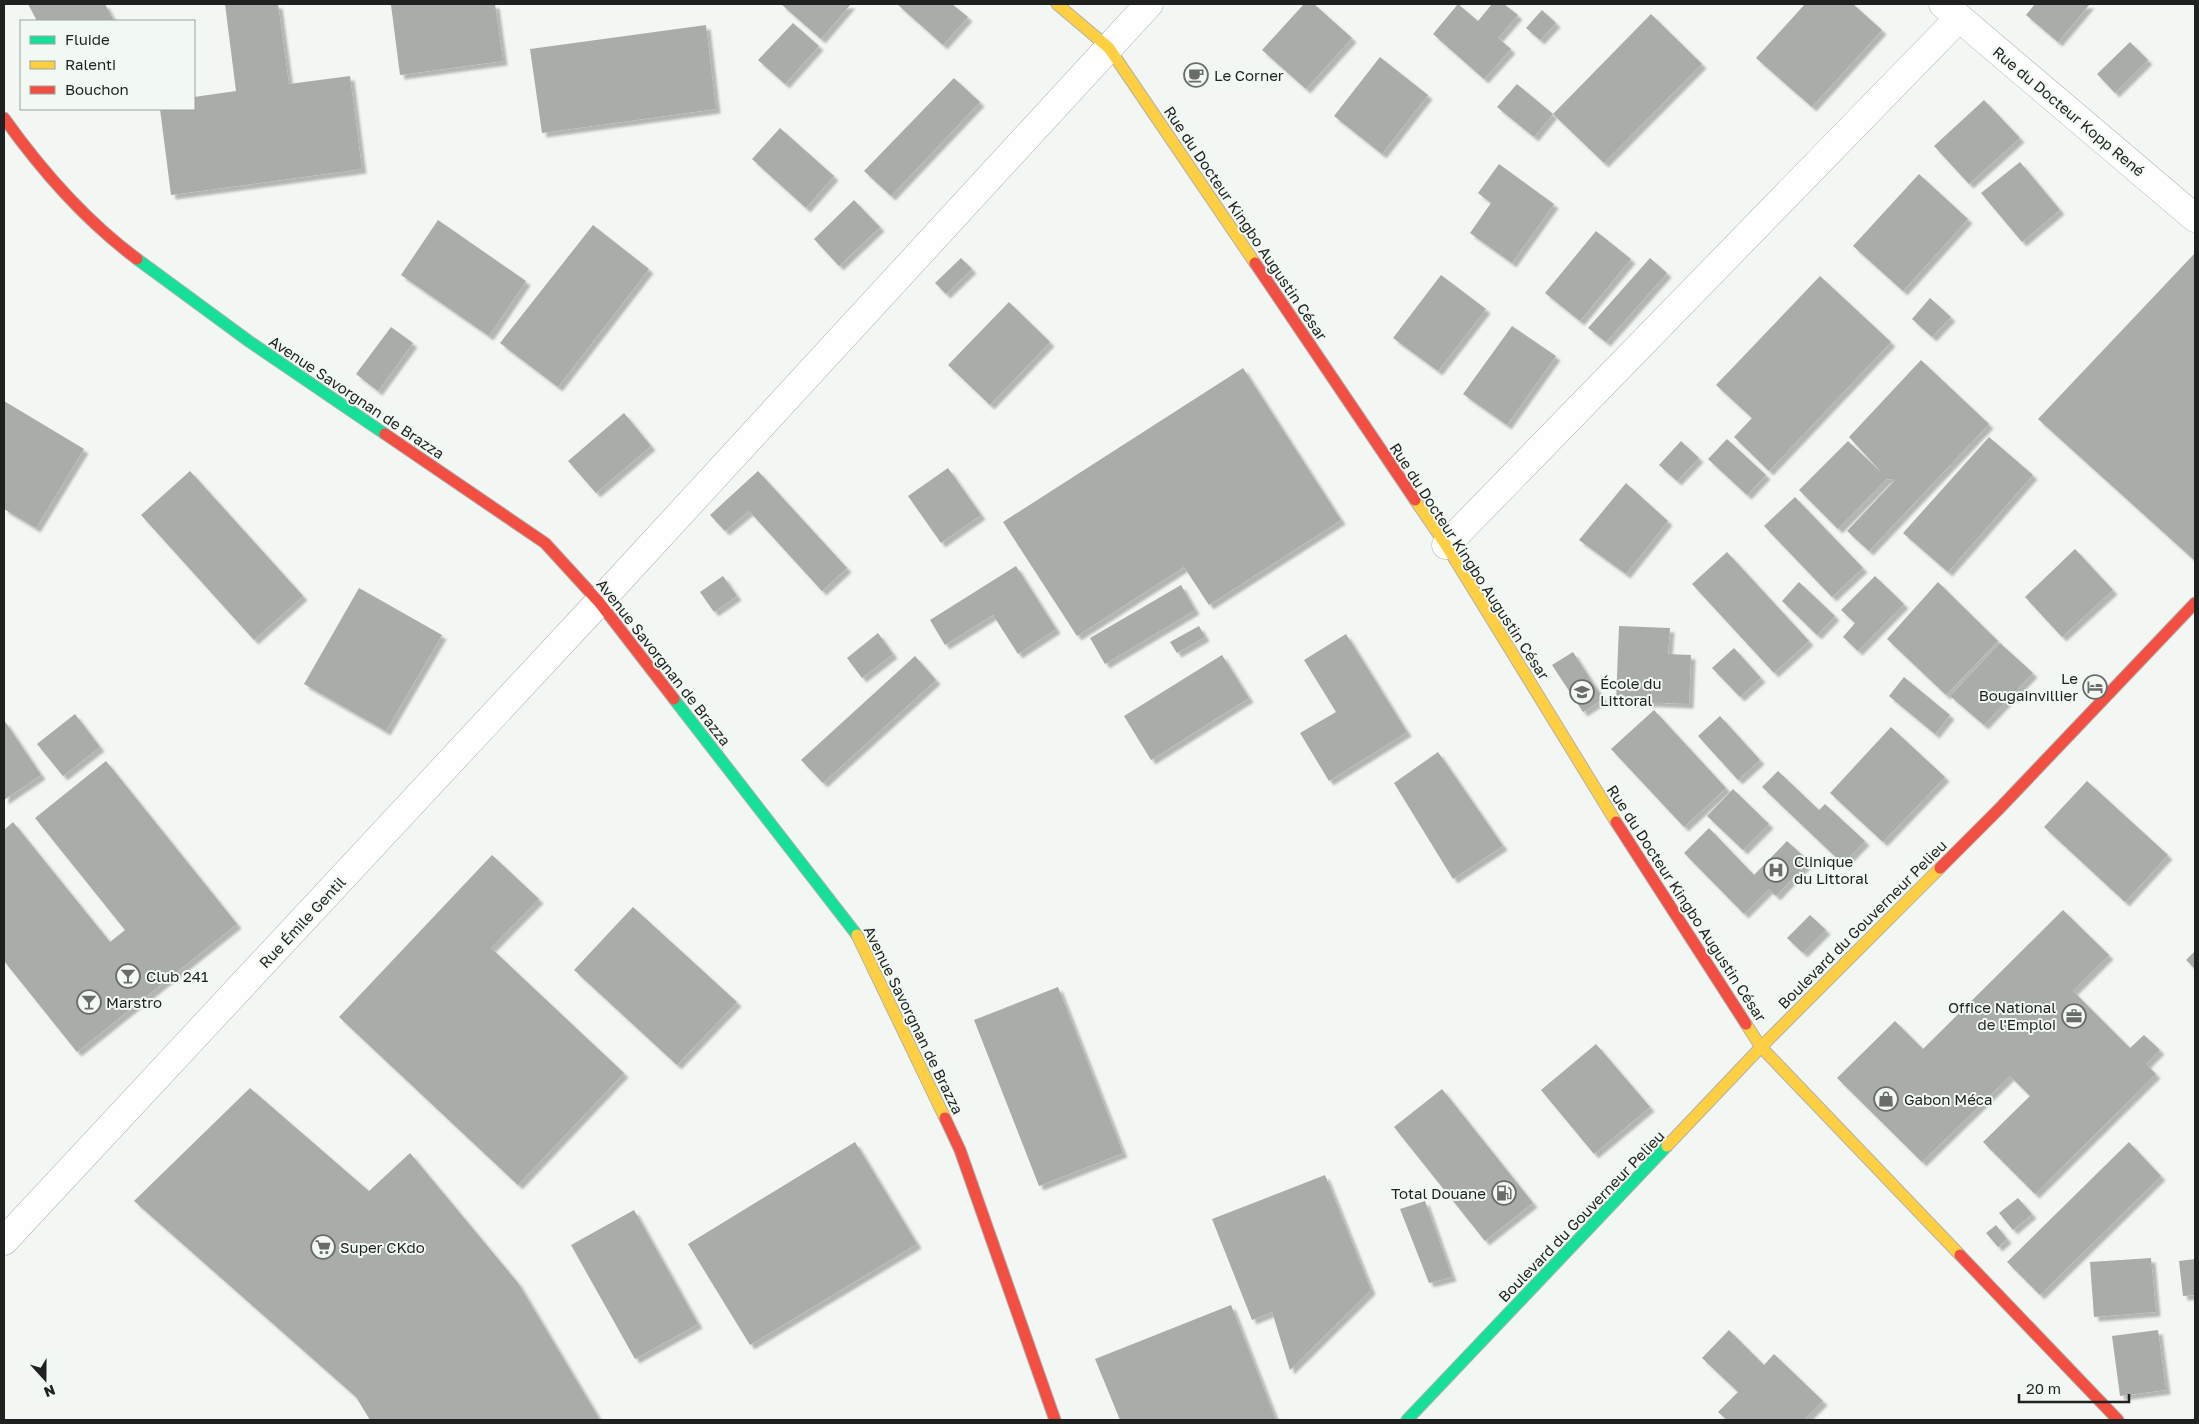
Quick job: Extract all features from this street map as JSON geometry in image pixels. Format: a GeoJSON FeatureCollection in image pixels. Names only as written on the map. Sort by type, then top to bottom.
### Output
{"type":"FeatureCollection","features":[{"type":"Feature","properties":{"kind":"street","name":"Rue du Docteur Kingbo Augustin César"},"geometry":{"type":"LineString","coordinates":[[1057,4],[1109,48],[1446,545],[1631,846],[1761,1047],[2118,1420]]}},
{"type":"Feature","properties":{"kind":"street","name":"Rue Émile Gentil"},"geometry":{"type":"LineString","coordinates":[[4,1241],[599,602],[1149,4]]}},
{"type":"Feature","properties":{"kind":"street","name":"Rue du Docteur Kopp René"},"geometry":{"type":"LineString","coordinates":[[1951,11],[2195,218]]}},
{"type":"Feature","properties":{"kind":"street"},"geometry":{"type":"LineString","coordinates":[[1446,545],[1951,11]]}},
{"type":"Feature","properties":{"kind":"street","name":"Avenue Savorgnan de Brazza"},"geometry":{"type":"LineString","coordinates":[[4,118],[29,153],[109,238],[250,342],[545,543],[599,602],[856,933],[960,1150],[1055,1420]]}},
{"type":"Feature","properties":{"kind":"street","name":"Boulevard du Gouverneur Pelieu"},"geometry":{"type":"LineString","coordinates":[[1407,1420],[1761,1047],[1999,809],[2195,603]]}},
{"type":"Feature","properties":{"kind":"building"},"geometry":{"type":"Polygon","coordinates":[[[28,4],[105,4],[113,20],[36,20],[28,4]]]}},
{"type":"Feature","properties":{"kind":"building"},"geometry":{"type":"Polygon","coordinates":[[[225,4],[278,4],[289,84],[350,76],[362,169],[171,195],[160,110],[195,110],[195,97],[236,91],[225,4]]]}},
{"type":"Feature","properties":{"kind":"building"},"geometry":{"type":"Polygon","coordinates":[[[495,4],[503,61],[400,75],[391,5],[495,4]]]}},
{"type":"Feature","properties":{"kind":"building"},"geometry":{"type":"Polygon","coordinates":[[[781,4],[851,4],[821,39],[781,4]]]}},
{"type":"Feature","properties":{"kind":"building"},"geometry":{"type":"Polygon","coordinates":[[[897,4],[952,4],[968,17],[943,45],[897,4]]]}},
{"type":"Feature","properties":{"kind":"building"},"geometry":{"type":"Polygon","coordinates":[[[1304,4],[1314,4],[1352,38],[1306,89],[1262,50],[1304,4]]]}},
{"type":"Feature","properties":{"kind":"building"},"geometry":{"type":"Polygon","coordinates":[[[1458,4],[1478,21],[1492,4],[1504,4],[1518,15],[1498,38],[1511,49],[1484,79],[1433,34],[1458,4]]]}},
{"type":"Feature","properties":{"kind":"building"},"geometry":{"type":"Polygon","coordinates":[[[1805,4],[1853,4],[1882,30],[1812,107],[1756,58],[1805,4]]]}},
{"type":"Feature","properties":{"kind":"building"},"geometry":{"type":"Polygon","coordinates":[[[2035,4],[2090,4],[2058,42],[2026,15],[2035,4]]]}},
{"type":"Feature","properties":{"kind":"building"},"geometry":{"type":"Polygon","coordinates":[[[1542,10],[1556,23],[1540,40],[1526,28],[1542,10]]]}},
{"type":"Feature","properties":{"kind":"building"},"geometry":{"type":"Polygon","coordinates":[[[1651,14],[1702,64],[1604,163],[1553,114],[1651,14]]]}},
{"type":"Feature","properties":{"kind":"building"},"geometry":{"type":"Polygon","coordinates":[[[793,23],[819,46],[785,84],[758,60],[793,23]]]}},
{"type":"Feature","properties":{"kind":"building"},"geometry":{"type":"Polygon","coordinates":[[[706,25],[716,109],[542,133],[530,49],[706,25]]]}},
{"type":"Feature","properties":{"kind":"building"},"geometry":{"type":"Polygon","coordinates":[[[2130,42],[2148,60],[2115,93],[2097,74],[2130,42]]]}},
{"type":"Feature","properties":{"kind":"building"},"geometry":{"type":"Polygon","coordinates":[[[1380,57],[1428,95],[1382,154],[1334,116],[1380,57]]]}},
{"type":"Feature","properties":{"kind":"building"},"geometry":{"type":"Polygon","coordinates":[[[954,78],[980,102],[891,196],[864,171],[954,78]]]}},
{"type":"Feature","properties":{"kind":"building"},"geometry":{"type":"Polygon","coordinates":[[[1517,84],[1553,114],[1534,137],[1497,107],[1517,84]]]}},
{"type":"Feature","properties":{"kind":"building"},"geometry":{"type":"Polygon","coordinates":[[[1984,100],[2020,138],[1969,184],[1934,146],[1984,100]]]}},
{"type":"Feature","properties":{"kind":"building"},"geometry":{"type":"Polygon","coordinates":[[[780,128],[834,176],[806,208],[752,159],[780,128]]]}},
{"type":"Feature","properties":{"kind":"building"},"geometry":{"type":"Polygon","coordinates":[[[2020,162],[2060,210],[2022,242],[1981,193],[2020,162]]]}},
{"type":"Feature","properties":{"kind":"building"},"geometry":{"type":"Polygon","coordinates":[[[1499,164],[1554,204],[1512,263],[1470,233],[1491,203],[1478,193],[1499,164]]]}},
{"type":"Feature","properties":{"kind":"building"},"geometry":{"type":"Polygon","coordinates":[[[1919,174],[1968,219],[1903,291],[1853,246],[1919,174]]]}},
{"type":"Feature","properties":{"kind":"building"},"geometry":{"type":"Polygon","coordinates":[[[854,200],[880,227],[839,266],[814,239],[854,200]]]}},
{"type":"Feature","properties":{"kind":"building"},"geometry":{"type":"Polygon","coordinates":[[[438,220],[526,281],[489,336],[401,275],[438,220]]]}},
{"type":"Feature","properties":{"kind":"building"},"geometry":{"type":"Polygon","coordinates":[[[593,225],[649,269],[558,387],[500,343],[593,225]]]}},
{"type":"Feature","properties":{"kind":"building"},"geometry":{"type":"Polygon","coordinates":[[[1596,231],[1631,259],[1580,321],[1545,293],[1596,231]]]}},
{"type":"Feature","properties":{"kind":"building"},"geometry":{"type":"Polygon","coordinates":[[[2195,253],[2195,559],[2194,560],[2038,419],[2195,253]]]}},
{"type":"Feature","properties":{"kind":"building"},"geometry":{"type":"Polygon","coordinates":[[[961,258],[972,269],[946,294],[935,283],[961,258]]]}},
{"type":"Feature","properties":{"kind":"building"},"geometry":{"type":"Polygon","coordinates":[[[1650,258],[1667,273],[1606,342],[1588,328],[1650,258]]]}},
{"type":"Feature","properties":{"kind":"building"},"geometry":{"type":"Polygon","coordinates":[[[1441,275],[1486,309],[1438,371],[1393,338],[1441,275]]]}},
{"type":"Feature","properties":{"kind":"building"},"geometry":{"type":"Polygon","coordinates":[[[1820,276],[1891,342],[1769,471],[1734,437],[1752,418],[1716,385],[1820,276]]]}},
{"type":"Feature","properties":{"kind":"building"},"geometry":{"type":"Polygon","coordinates":[[[1930,298],[1951,317],[1932,337],[1912,319],[1930,298]]]}},
{"type":"Feature","properties":{"kind":"building"},"geometry":{"type":"Polygon","coordinates":[[[1009,302],[1050,342],[990,405],[948,365],[1009,302]]]}},
{"type":"Feature","properties":{"kind":"building"},"geometry":{"type":"Polygon","coordinates":[[[1512,326],[1556,356],[1507,425],[1463,394],[1512,326]]]}},
{"type":"Feature","properties":{"kind":"building"},"geometry":{"type":"Polygon","coordinates":[[[391,327],[413,343],[378,391],[356,374],[391,327]]]}},
{"type":"Feature","properties":{"kind":"building"},"geometry":{"type":"Polygon","coordinates":[[[1921,360],[1989,424],[1869,551],[1847,531],[1895,480],[1887,479],[1838,529],[1799,490],[1848,441],[1883,474],[1849,437],[1921,360]]]}},
{"type":"Feature","properties":{"kind":"building"},"geometry":{"type":"Polygon","coordinates":[[[1243,368],[1341,520],[1209,605],[1184,567],[1077,636],[1003,522],[1243,368]]]}},
{"type":"Feature","properties":{"kind":"building"},"geometry":{"type":"Polygon","coordinates":[[[4,401],[84,449],[36,528],[4,509],[4,401]]]}},
{"type":"Feature","properties":{"kind":"building"},"geometry":{"type":"Polygon","coordinates":[[[624,413],[651,446],[596,493],[568,461],[624,413]]]}},
{"type":"Feature","properties":{"kind":"building"},"geometry":{"type":"Polygon","coordinates":[[[1989,437],[2033,475],[1948,572],[1903,533],[1989,437]]]}},
{"type":"Feature","properties":{"kind":"building"},"geometry":{"type":"Polygon","coordinates":[[[1727,439],[1766,475],[1747,495],[1708,459],[1727,439]]]}},
{"type":"Feature","properties":{"kind":"building"},"geometry":{"type":"Polygon","coordinates":[[[1681,441],[1699,458],[1677,481],[1659,465],[1681,441]]]}},
{"type":"Feature","properties":{"kind":"building"},"geometry":{"type":"Polygon","coordinates":[[[948,468],[981,515],[941,543],[908,496],[948,468]]]}},
{"type":"Feature","properties":{"kind":"building"},"geometry":{"type":"Polygon","coordinates":[[[190,471],[303,596],[254,640],[141,515],[190,471]]]}},
{"type":"Feature","properties":{"kind":"building"},"geometry":{"type":"Polygon","coordinates":[[[758,471],[847,568],[822,591],[749,511],[725,531],[710,515],[758,471]]]}},
{"type":"Feature","properties":{"kind":"building"},"geometry":{"type":"Polygon","coordinates":[[[1626,483],[1668,521],[1626,574],[1579,540],[1626,483]]]}},
{"type":"Feature","properties":{"kind":"building"},"geometry":{"type":"Polygon","coordinates":[[[1795,497],[1863,568],[1832,597],[1764,526],[1795,497]]]}},
{"type":"Feature","properties":{"kind":"building"},"geometry":{"type":"Polygon","coordinates":[[[2075,549],[2113,590],[2062,637],[2025,597],[2075,549]]]}},
{"type":"Feature","properties":{"kind":"building"},"geometry":{"type":"Polygon","coordinates":[[[1727,552],[1809,641],[1774,673],[1692,584],[1727,552]]]}},
{"type":"Feature","properties":{"kind":"building"},"geometry":{"type":"Polygon","coordinates":[[[1016,566],[1056,629],[1018,654],[993,615],[945,645],[930,620],[1016,566]]]}},
{"type":"Feature","properties":{"kind":"building"},"geometry":{"type":"Polygon","coordinates":[[[723,576],[737,596],[714,612],[700,592],[723,576]]]}},
{"type":"Feature","properties":{"kind":"building"},"geometry":{"type":"Polygon","coordinates":[[[1875,576],[1904,604],[1858,651],[1843,637],[1855,623],[1841,610],[1875,576]]]}},
{"type":"Feature","properties":{"kind":"building"},"geometry":{"type":"Polygon","coordinates":[[[1799,582],[1835,616],[1817,635],[1782,601],[1799,582]]]}},
{"type":"Feature","properties":{"kind":"building"},"geometry":{"type":"Polygon","coordinates":[[[1938,582],[1998,641],[1946,695],[1887,639],[1938,582]]]}},
{"type":"Feature","properties":{"kind":"building"},"geometry":{"type":"Polygon","coordinates":[[[1181,585],[1195,610],[1105,664],[1090,638],[1181,585]]]}},
{"type":"Feature","properties":{"kind":"building"},"geometry":{"type":"Polygon","coordinates":[[[359,588],[442,635],[386,731],[304,684],[359,588]]]}},
{"type":"Feature","properties":{"kind":"building"},"geometry":{"type":"Polygon","coordinates":[[[1199,626],[1205,637],[1177,653],[1170,642],[1199,626]]]}},
{"type":"Feature","properties":{"kind":"building"},"geometry":{"type":"Polygon","coordinates":[[[1619,626],[1670,628],[1668,654],[1691,655],[1689,704],[1616,701],[1619,626]]]}},
{"type":"Feature","properties":{"kind":"building"},"geometry":{"type":"Polygon","coordinates":[[[878,633],[893,654],[862,678],[847,658],[878,633]]]}},
{"type":"Feature","properties":{"kind":"building"},"geometry":{"type":"Polygon","coordinates":[[[1346,634],[1407,732],[1329,781],[1300,733],[1336,712],[1304,660],[1346,634]]]}},
{"type":"Feature","properties":{"kind":"building"},"geometry":{"type":"Polygon","coordinates":[[[2000,643],[2033,673],[1984,725],[1950,696],[2000,643]]]}},
{"type":"Feature","properties":{"kind":"building"},"geometry":{"type":"Polygon","coordinates":[[[1734,648],[1761,678],[1740,697],[1712,668],[1734,648]]]}},
{"type":"Feature","properties":{"kind":"building"},"geometry":{"type":"Polygon","coordinates":[[[1573,652],[1603,699],[1583,712],[1552,665],[1573,652]]]}},
{"type":"Feature","properties":{"kind":"building"},"geometry":{"type":"Polygon","coordinates":[[[1222,655],[1249,698],[1151,760],[1124,716],[1222,655]]]}},
{"type":"Feature","properties":{"kind":"building"},"geometry":{"type":"Polygon","coordinates":[[[915,656],[936,680],[823,783],[801,760],[915,656]]]}},
{"type":"Feature","properties":{"kind":"building"},"geometry":{"type":"Polygon","coordinates":[[[1904,677],[1950,715],[1935,734],[1889,696],[1904,677]]]}},
{"type":"Feature","properties":{"kind":"building"},"geometry":{"type":"Polygon","coordinates":[[[1654,710],[1726,788],[1684,827],[1611,749],[1654,710]]]}},
{"type":"Feature","properties":{"kind":"building"},"geometry":{"type":"Polygon","coordinates":[[[75,714],[100,747],[63,776],[37,744],[75,714]]]}},
{"type":"Feature","properties":{"kind":"building"},"geometry":{"type":"Polygon","coordinates":[[[1720,716],[1760,760],[1738,780],[1698,736],[1720,716]]]}},
{"type":"Feature","properties":{"kind":"building"},"geometry":{"type":"Polygon","coordinates":[[[4,720],[41,775],[4,800],[4,720]]]}},
{"type":"Feature","properties":{"kind":"building"},"geometry":{"type":"Polygon","coordinates":[[[1891,727],[1945,777],[1883,842],[1830,793],[1891,727]]]}},
{"type":"Feature","properties":{"kind":"building"},"geometry":{"type":"Polygon","coordinates":[[[1438,752],[1503,846],[1453,879],[1394,783],[1438,752]]]}},
{"type":"Feature","properties":{"kind":"building"},"geometry":{"type":"Polygon","coordinates":[[[106,761],[237,924],[77,1052],[4,961],[4,830],[13,822],[110,942],[125,930],[35,818],[106,761]]]}},
{"type":"Feature","properties":{"kind":"building"},"geometry":{"type":"Polygon","coordinates":[[[1778,771],[1819,810],[1825,804],[1865,841],[1843,864],[1762,787],[1778,771]]]}},
{"type":"Feature","properties":{"kind":"building"},"geometry":{"type":"Polygon","coordinates":[[[2087,781],[2168,855],[2125,902],[2044,827],[2087,781]]]}},
{"type":"Feature","properties":{"kind":"building"},"geometry":{"type":"Polygon","coordinates":[[[1733,789],[1769,824],[1743,850],[1707,816],[1733,789]]]}},
{"type":"Feature","properties":{"kind":"building"},"geometry":{"type":"Polygon","coordinates":[[[1709,828],[1754,875],[1787,841],[1809,861],[1776,896],[1769,889],[1744,914],[1684,853],[1709,828]]]}},
{"type":"Feature","properties":{"kind":"building"},"geometry":{"type":"Polygon","coordinates":[[[492,855],[539,899],[491,948],[624,1073],[518,1185],[339,1017],[492,855]]]}},
{"type":"Feature","properties":{"kind":"building"},"geometry":{"type":"Polygon","coordinates":[[[633,907],[737,1002],[677,1065],[574,970],[633,907]]]}},
{"type":"Feature","properties":{"kind":"building"},"geometry":{"type":"Polygon","coordinates":[[[2063,910],[2109,955],[2073,991],[2130,1048],[2144,1035],[2160,1050],[2146,1064],[2156,1074],[2035,1194],[1983,1142],[2030,1096],[2010,1076],[1922,1162],[1837,1078],[1895,1021],[1923,1049],[2063,910]]]}},
{"type":"Feature","properties":{"kind":"building"},"geometry":{"type":"Polygon","coordinates":[[[1810,915],[1826,930],[1803,953],[1787,938],[1810,915]]]}},
{"type":"Feature","properties":{"kind":"building"},"geometry":{"type":"Polygon","coordinates":[[[2195,951],[2195,969],[2186,960],[2195,951]]]}},
{"type":"Feature","properties":{"kind":"building"},"geometry":{"type":"Polygon","coordinates":[[[1058,987],[1123,1153],[1039,1186],[974,1020],[1058,987]]]}},
{"type":"Feature","properties":{"kind":"building"},"geometry":{"type":"Polygon","coordinates":[[[1596,1044],[1650,1107],[1594,1154],[1541,1090],[1596,1044]]]}},
{"type":"Feature","properties":{"kind":"building"},"geometry":{"type":"Polygon","coordinates":[[[250,1088],[369,1191],[410,1153],[518,1283],[600,1420],[370,1420],[356,1397],[134,1201],[250,1088]]]}},
{"type":"Feature","properties":{"kind":"building"},"geometry":{"type":"Polygon","coordinates":[[[1442,1089],[1533,1203],[1485,1241],[1394,1127],[1442,1089]]]}},
{"type":"Feature","properties":{"kind":"building"},"geometry":{"type":"Polygon","coordinates":[[[855,1142],[917,1244],[750,1345],[688,1244],[855,1142]]]}},
{"type":"Feature","properties":{"kind":"building"},"geometry":{"type":"Polygon","coordinates":[[[2129,1142],[2161,1176],[2040,1295],[2007,1262],[2129,1142]]]}},
{"type":"Feature","properties":{"kind":"building"},"geometry":{"type":"Polygon","coordinates":[[[1325,1175],[1371,1290],[1290,1370],[1272,1312],[1252,1320],[1212,1219],[1325,1175]]]}},
{"type":"Feature","properties":{"kind":"building"},"geometry":{"type":"Polygon","coordinates":[[[2018,1198],[2032,1214],[2013,1230],[1999,1213],[2018,1198]]]}},
{"type":"Feature","properties":{"kind":"building"},"geometry":{"type":"Polygon","coordinates":[[[1425,1201],[1452,1277],[1429,1283],[1400,1209],[1425,1201]]]}},
{"type":"Feature","properties":{"kind":"building"},"geometry":{"type":"Polygon","coordinates":[[[634,1210],[698,1324],[635,1359],[571,1245],[634,1210]]]}},
{"type":"Feature","properties":{"kind":"building"},"geometry":{"type":"Polygon","coordinates":[[[1996,1225],[2007,1239],[1998,1247],[1986,1233],[1996,1225]]]}},
{"type":"Feature","properties":{"kind":"building"},"geometry":{"type":"Polygon","coordinates":[[[2151,1258],[2156,1312],[2094,1317],[2090,1262],[2151,1258]]]}},
{"type":"Feature","properties":{"kind":"building"},"geometry":{"type":"Polygon","coordinates":[[[2195,1259],[2195,1295],[2183,1296],[2179,1261],[2195,1259]]]}},
{"type":"Feature","properties":{"kind":"building"},"geometry":{"type":"Polygon","coordinates":[[[1231,1305],[1276,1420],[1120,1420],[1095,1359],[1231,1305]]]}},
{"type":"Feature","properties":{"kind":"building"},"geometry":{"type":"Polygon","coordinates":[[[1729,1330],[1764,1365],[1774,1354],[1823,1401],[1804,1420],[1727,1420],[1718,1412],[1738,1392],[1702,1358],[1729,1330]]]}},
{"type":"Feature","properties":{"kind":"building"},"geometry":{"type":"Polygon","coordinates":[[[2158,1330],[2166,1390],[2120,1396],[2112,1336],[2158,1330]]]}},
{"type":"Feature","properties":{"kind":"traffic: fast"},"geometry":{"type":"LineString","coordinates":[[137,259],[250,342],[385,434]]}},
{"type":"Feature","properties":{"kind":"traffic: fast"},"geometry":{"type":"LineString","coordinates":[[674,699],[857,935]]}},
{"type":"Feature","properties":{"kind":"traffic: fast"},"geometry":{"type":"LineString","coordinates":[[1407,1420],[1667,1146]]}},
{"type":"Feature","properties":{"kind":"traffic: slow"},"geometry":{"type":"LineString","coordinates":[[1057,4],[1109,48],[1255,263]]}},
{"type":"Feature","properties":{"kind":"traffic: slow"},"geometry":{"type":"LineString","coordinates":[[1415,500],[1446,545],[1616,822]]}},
{"type":"Feature","properties":{"kind":"traffic: slow"},"geometry":{"type":"LineString","coordinates":[[1667,1146],[1761,1047],[1940,868]]}},
{"type":"Feature","properties":{"kind":"traffic: slow"},"geometry":{"type":"LineString","coordinates":[[857,935],[945,1118]]}},
{"type":"Feature","properties":{"kind":"traffic: slow"},"geometry":{"type":"LineString","coordinates":[[1746,1024],[1761,1047],[1960,1255]]}},
{"type":"Feature","properties":{"kind":"traffic: jam"},"geometry":{"type":"LineString","coordinates":[[4,118],[33,157],[65,194],[100,228],[137,259]]}},
{"type":"Feature","properties":{"kind":"traffic: jam"},"geometry":{"type":"LineString","coordinates":[[1255,263],[1415,500]]}},
{"type":"Feature","properties":{"kind":"traffic: jam"},"geometry":{"type":"LineString","coordinates":[[385,434],[545,543],[599,602],[674,699]]}},
{"type":"Feature","properties":{"kind":"traffic: jam"},"geometry":{"type":"LineString","coordinates":[[1940,868],[1999,809],[2195,603]]}},
{"type":"Feature","properties":{"kind":"traffic: jam"},"geometry":{"type":"LineString","coordinates":[[1616,822],[1746,1024]]}},
{"type":"Feature","properties":{"kind":"traffic: jam"},"geometry":{"type":"LineString","coordinates":[[945,1118],[960,1150],[1055,1420]]}},
{"type":"Feature","properties":{"kind":"traffic: jam"},"geometry":{"type":"LineString","coordinates":[[1960,1255],[2118,1420]]}},
{"type":"Feature","properties":{"kind":"place","name":"Le Corner"},"geometry":{"type":"Point","coordinates":[1196,75]}},
{"type":"Feature","properties":{"kind":"place","name":"Le Bougainvillier"},"geometry":{"type":"Point","coordinates":[2095,687]}},
{"type":"Feature","properties":{"kind":"place","name":"École du Littoral"},"geometry":{"type":"Point","coordinates":[1582,692]}},
{"type":"Feature","properties":{"kind":"place","name":"Clinique du Littoral"},"geometry":{"type":"Point","coordinates":[1776,870]}},
{"type":"Feature","properties":{"kind":"place","name":"Club 241"},"geometry":{"type":"Point","coordinates":[128,976]}},
{"type":"Feature","properties":{"kind":"place","name":"Marstro"},"geometry":{"type":"Point","coordinates":[89,1002]}},
{"type":"Feature","properties":{"kind":"place","name":"Office National de l'Emploi"},"geometry":{"type":"Point","coordinates":[2074,1016]}},
{"type":"Feature","properties":{"kind":"place","name":"Gabon Méca"},"geometry":{"type":"Point","coordinates":[1886,1099]}},
{"type":"Feature","properties":{"kind":"place","name":"Total Douane"},"geometry":{"type":"Point","coordinates":[1504,1193]}},
{"type":"Feature","properties":{"kind":"place","name":"Super CKdo"},"geometry":{"type":"Point","coordinates":[323,1247]}}]}
